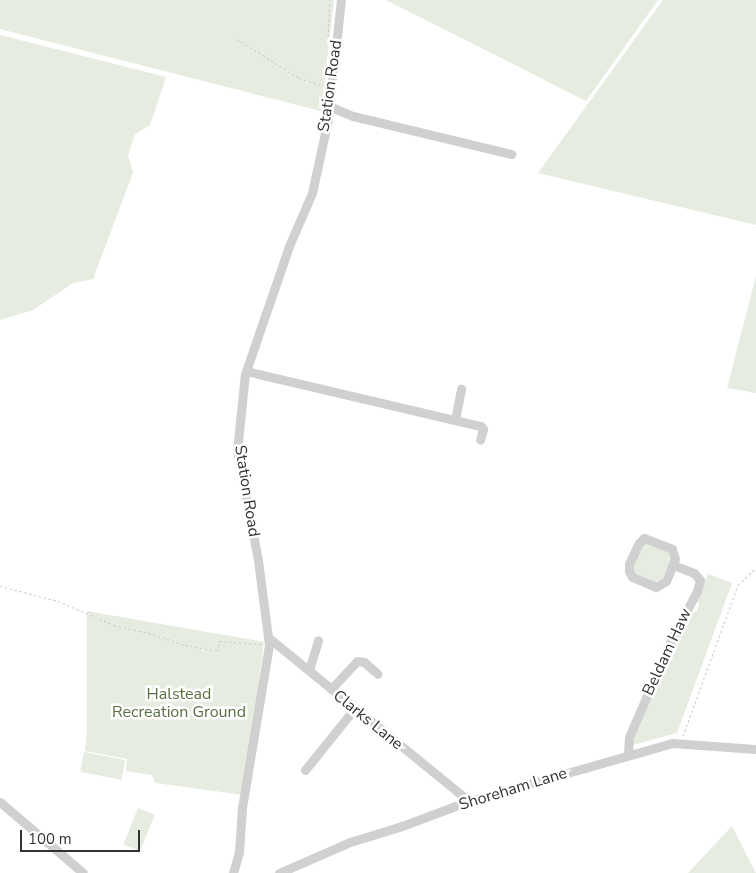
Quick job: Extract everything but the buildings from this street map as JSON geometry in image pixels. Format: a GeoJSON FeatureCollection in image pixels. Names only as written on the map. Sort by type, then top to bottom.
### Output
{"type":"FeatureCollection","features":[{"type":"Feature","properties":{"kind":"street","name":"Station Road"},"geometry":{"type":"LineString","coordinates":[[233,873],[239,852],[242,808],[269,641],[258,560],[238,451],[246,370],[289,246],[312,193],[329,106],[341,0]]}},
{"type":"Feature","properties":{"kind":"street"},"geometry":{"type":"LineString","coordinates":[[329,106],[353,116],[511,154]]}},
{"type":"Feature","properties":{"kind":"street"},"geometry":{"type":"LineString","coordinates":[[246,370],[481,426],[480,440]]}},
{"type":"Feature","properties":{"kind":"street"},"geometry":{"type":"LineString","coordinates":[[455,420],[462,389]]}},
{"type":"Feature","properties":{"kind":"street"},"geometry":{"type":"LineString","coordinates":[[644,538],[672,548],[675,559],[673,565],[666,582],[656,587],[632,577],[628,571],[629,564],[639,543],[644,538]]}},
{"type":"Feature","properties":{"kind":"street","name":"Beldam Haw"},"geometry":{"type":"LineString","coordinates":[[628,754],[628,737],[671,640],[697,591],[700,580],[694,574],[673,565]]}},
{"type":"Feature","properties":{"kind":"street"},"geometry":{"type":"LineString","coordinates":[[308,670],[318,640]]}},
{"type":"Feature","properties":{"kind":"street","name":"Clarks Lane"},"geometry":{"type":"LineString","coordinates":[[269,641],[308,670],[469,801]]}},
{"type":"Feature","properties":{"kind":"street"},"geometry":{"type":"LineString","coordinates":[[331,689],[357,661],[364,662],[378,674]]}},
{"type":"Feature","properties":{"kind":"street"},"geometry":{"type":"LineString","coordinates":[[305,770],[354,708]]}},
{"type":"Feature","properties":{"kind":"street","name":"Shoreham Lane"},"geometry":{"type":"LineString","coordinates":[[279,873],[350,842],[402,826],[469,801],[628,754],[672,743],[756,749]]}},
{"type":"Feature","properties":{"kind":"street"},"geometry":{"type":"LineString","coordinates":[[0,802],[72,869],[83,873]]}},
{"type":"Feature","properties":{"kind":"path"},"geometry":{"type":"LineString","coordinates":[[328,41],[330,0]]}},
{"type":"Feature","properties":{"kind":"path"},"geometry":{"type":"LineString","coordinates":[[237,39],[299,78],[324,86]]}},
{"type":"Feature","properties":{"kind":"path"},"geometry":{"type":"LineString","coordinates":[[680,743],[738,585],[756,568]]}},
{"type":"Feature","properties":{"kind":"path"},"geometry":{"type":"LineString","coordinates":[[0,586],[58,600],[114,626],[153,634],[185,646],[218,651],[219,641],[269,641]]}},
{"type":"Feature","properties":{"kind":"green space"},"geometry":{"type":"Polygon","coordinates":[[[0,0],[334,0],[321,111],[0,29],[0,0]]]}},
{"type":"Feature","properties":{"kind":"green space"},"geometry":{"type":"Polygon","coordinates":[[[386,0],[658,0],[586,101],[386,0]]]}},
{"type":"Feature","properties":{"kind":"green space"},"geometry":{"type":"Polygon","coordinates":[[[663,0],[756,0],[756,225],[538,173],[663,0]]]}},
{"type":"Feature","properties":{"kind":"green space"},"geometry":{"type":"Polygon","coordinates":[[[0,35],[166,77],[150,125],[135,134],[128,155],[133,173],[93,279],[73,283],[33,310],[0,320],[0,35]]]}},
{"type":"Feature","properties":{"kind":"green space"},"geometry":{"type":"Polygon","coordinates":[[[756,276],[756,393],[727,388],[756,276]]]}},
{"type":"Feature","properties":{"kind":"green space"},"geometry":{"type":"Polygon","coordinates":[[[649,542],[668,550],[672,560],[662,579],[655,582],[638,575],[632,570],[642,544],[649,542]]]}},
{"type":"Feature","properties":{"kind":"green space"},"geometry":{"type":"Polygon","coordinates":[[[708,574],[732,583],[677,733],[629,746],[685,616],[697,611],[699,604],[697,601],[708,574]]]}},
{"type":"Feature","properties":{"kind":"green space","name":"Halstead Recreation Ground"},"geometry":{"type":"Polygon","coordinates":[[[87,611],[264,642],[244,795],[155,783],[152,775],[126,771],[127,759],[85,751],[87,731],[87,611]]]}},
{"type":"Feature","properties":{"kind":"green space"},"geometry":{"type":"Polygon","coordinates":[[[84,752],[125,760],[121,780],[80,772],[84,752]]]}},
{"type":"Feature","properties":{"kind":"green space"},"geometry":{"type":"Polygon","coordinates":[[[138,808],[155,815],[140,851],[123,844],[138,808]]]}},
{"type":"Feature","properties":{"kind":"green space"},"geometry":{"type":"Polygon","coordinates":[[[732,826],[756,873],[688,873],[732,826]]]}}]}
